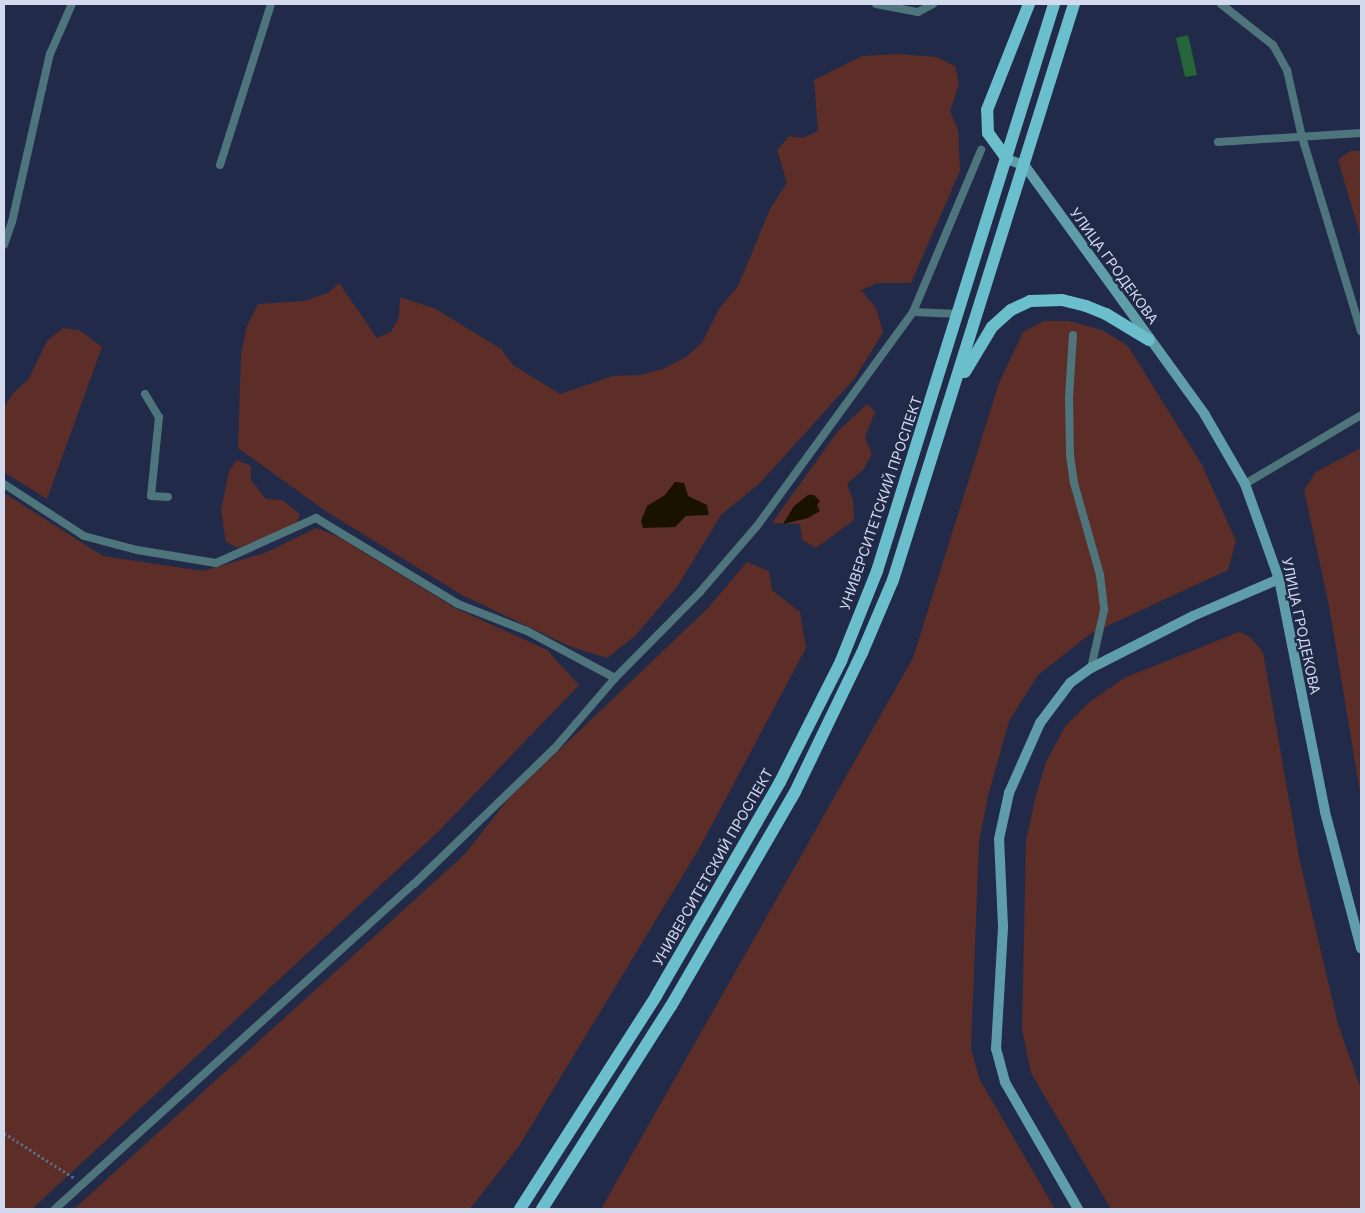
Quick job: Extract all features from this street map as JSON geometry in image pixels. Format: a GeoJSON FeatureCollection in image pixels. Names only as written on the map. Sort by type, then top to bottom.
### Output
{"type":"FeatureCollection","features":[{"type":"Feature","properties":{"kind":"main road"},"geometry":{"type":"LineString","coordinates":[[1025,166],[1007,159],[988,132],[987,110],[1030,4]]}},
{"type":"Feature","properties":{"kind":"main road","name":"УНИВЕРСИТЕТСКИЙ ПРОСПЕКТ"},"geometry":{"type":"LineString","coordinates":[[520,1209],[656,996],[780,782],[841,660],[877,571],[959,314],[1054,4]]}},
{"type":"Feature","properties":{"kind":"main road"},"geometry":{"type":"LineString","coordinates":[[542,1209],[672,1006],[795,792],[862,653],[893,580],[1025,166],[1074,4]]}},
{"type":"Feature","properties":{"kind":"main road","name":"УЛИЦА ГРОДЕКОВА"},"geometry":{"type":"LineString","coordinates":[[1025,166],[1205,415],[1245,484],[1280,579],[1325,812],[1361,948]]}},
{"type":"Feature","properties":{"kind":"main road"},"geometry":{"type":"LineString","coordinates":[[953,391],[992,327],[1011,310],[1030,301],[1062,300],[1086,306],[1106,314],[1150,340]]}},
{"type":"Feature","properties":{"kind":"main road"},"geometry":{"type":"LineString","coordinates":[[1078,1209],[1005,1082],[999,1066],[996,1049],[1003,926],[998,870],[999,839],[1009,793],[1023,756],[1053,702],[1070,683],[1091,668],[1193,616],[1280,579]]}},
{"type":"Feature","properties":{"kind":"main road"},"geometry":{"type":"LineString","coordinates":[[656,996],[672,1006]]}},
{"type":"Feature","properties":{"kind":"lane"},"geometry":{"type":"LineString","coordinates":[[4,245],[12,222],[50,54],[72,4]]}},
{"type":"Feature","properties":{"kind":"lane"},"geometry":{"type":"LineString","coordinates":[[220,165],[271,4]]}},
{"type":"Feature","properties":{"kind":"lane"},"geometry":{"type":"LineString","coordinates":[[876,4],[918,12],[933,4]]}},
{"type":"Feature","properties":{"kind":"lane"},"geometry":{"type":"LineString","coordinates":[[1221,4],[1273,45],[1287,70],[1302,137],[1361,331]]}},
{"type":"Feature","properties":{"kind":"lane"},"geometry":{"type":"LineString","coordinates":[[1218,142],[1361,133]]}},
{"type":"Feature","properties":{"kind":"lane"},"geometry":{"type":"LineString","coordinates":[[55,1209],[414,884],[554,749],[615,678],[700,592],[757,526],[913,312],[981,150]]}},
{"type":"Feature","properties":{"kind":"lane"},"geometry":{"type":"LineString","coordinates":[[913,312],[959,314]]}},
{"type":"Feature","properties":{"kind":"lane"},"geometry":{"type":"LineString","coordinates":[[1074,335],[1069,397],[1070,455],[1074,483],[1100,575],[1104,610],[1091,668]]}},
{"type":"Feature","properties":{"kind":"lane"},"geometry":{"type":"LineString","coordinates":[[145,394],[159,417],[151,496],[168,497]]}},
{"type":"Feature","properties":{"kind":"lane"},"geometry":{"type":"LineString","coordinates":[[1245,484],[1361,415]]}},
{"type":"Feature","properties":{"kind":"lane"},"geometry":{"type":"LineString","coordinates":[[4,484],[84,536],[137,550],[216,562],[316,518],[458,604],[527,632],[615,678]]}},
{"type":"Feature","properties":{"kind":"path"},"geometry":{"type":"LineString","coordinates":[[4,1133],[84,1183]]}},
{"type":"Feature","properties":{"kind":"shaded area"},"geometry":{"type":"Polygon","coordinates":[[[897,54],[936,57],[955,66],[959,84],[950,111],[958,130],[960,171],[911,283],[878,283],[861,290],[876,308],[883,332],[855,378],[760,483],[721,515],[677,587],[635,636],[607,658],[569,646],[462,595],[327,512],[238,448],[241,354],[247,326],[258,304],[304,301],[328,293],[339,283],[377,338],[391,332],[399,317],[400,297],[436,309],[501,349],[513,365],[560,394],[613,376],[640,375],[663,369],[686,357],[702,343],[719,309],[738,286],[771,207],[787,183],[777,150],[789,136],[803,138],[818,131],[814,80],[862,56],[897,54]]]}},
{"type":"Feature","properties":{"kind":"shaded area"},"geometry":{"type":"Polygon","coordinates":[[[1350,151],[1361,151],[1361,238],[1338,160],[1350,151]]]}},
{"type":"Feature","properties":{"kind":"shaded area"},"geometry":{"type":"Polygon","coordinates":[[[1044,321],[1069,321],[1102,330],[1128,346],[1202,465],[1236,541],[1228,570],[1090,634],[1038,675],[1009,721],[988,796],[979,842],[971,1049],[980,1080],[1055,1209],[601,1209],[913,658],[999,383],[1023,332],[1044,321]]]}},
{"type":"Feature","properties":{"kind":"shaded area"},"geometry":{"type":"Polygon","coordinates":[[[63,328],[79,330],[102,347],[47,499],[4,472],[4,407],[14,392],[28,380],[47,341],[63,328]]]}},
{"type":"Feature","properties":{"kind":"shaded area"},"geometry":{"type":"Polygon","coordinates":[[[867,404],[875,412],[865,437],[872,454],[863,470],[847,484],[853,500],[854,520],[816,548],[802,540],[800,524],[772,523],[838,431],[867,404]]]}},
{"type":"Feature","properties":{"kind":"shaded area"},"geometry":{"type":"Polygon","coordinates":[[[1361,448],[1361,798],[1329,606],[1304,490],[1316,472],[1361,448]]]}},
{"type":"Feature","properties":{"kind":"shaded area"},"geometry":{"type":"Polygon","coordinates":[[[237,460],[251,466],[251,480],[266,499],[282,500],[300,514],[296,526],[238,548],[226,542],[221,511],[229,471],[237,460]]]}},
{"type":"Feature","properties":{"kind":"shaded area"},"geometry":{"type":"Polygon","coordinates":[[[675,482],[684,483],[688,496],[707,505],[709,515],[686,516],[675,527],[643,528],[641,521],[647,506],[665,495],[675,482]]]}},
{"type":"Feature","properties":{"kind":"shaded area"},"geometry":{"type":"Polygon","coordinates":[[[4,493],[103,556],[203,571],[265,553],[316,528],[337,536],[455,608],[547,650],[579,685],[439,831],[32,1209],[4,1209],[4,493]]]}},
{"type":"Feature","properties":{"kind":"shaded area"},"geometry":{"type":"Polygon","coordinates":[[[808,495],[814,495],[820,501],[817,505],[820,511],[808,518],[783,524],[794,506],[808,495]]]}},
{"type":"Feature","properties":{"kind":"shaded area"},"geometry":{"type":"Polygon","coordinates":[[[747,562],[769,571],[772,590],[800,612],[806,648],[700,847],[519,1146],[470,1209],[74,1209],[465,854],[509,798],[708,608],[747,562]]]}},
{"type":"Feature","properties":{"kind":"shaded area"},"geometry":{"type":"Polygon","coordinates":[[[1239,632],[1250,637],[1263,652],[1300,862],[1338,1024],[1361,1089],[1361,1209],[1111,1209],[1031,1073],[1022,1029],[1026,841],[1035,799],[1046,762],[1066,725],[1091,701],[1124,678],[1239,632]]]}},
{"type":"Feature","properties":{"kind":"building"},"geometry":{"type":"Polygon","coordinates":[[[1188,35],[1197,75],[1185,77],[1176,38],[1188,35]]]}}]}
